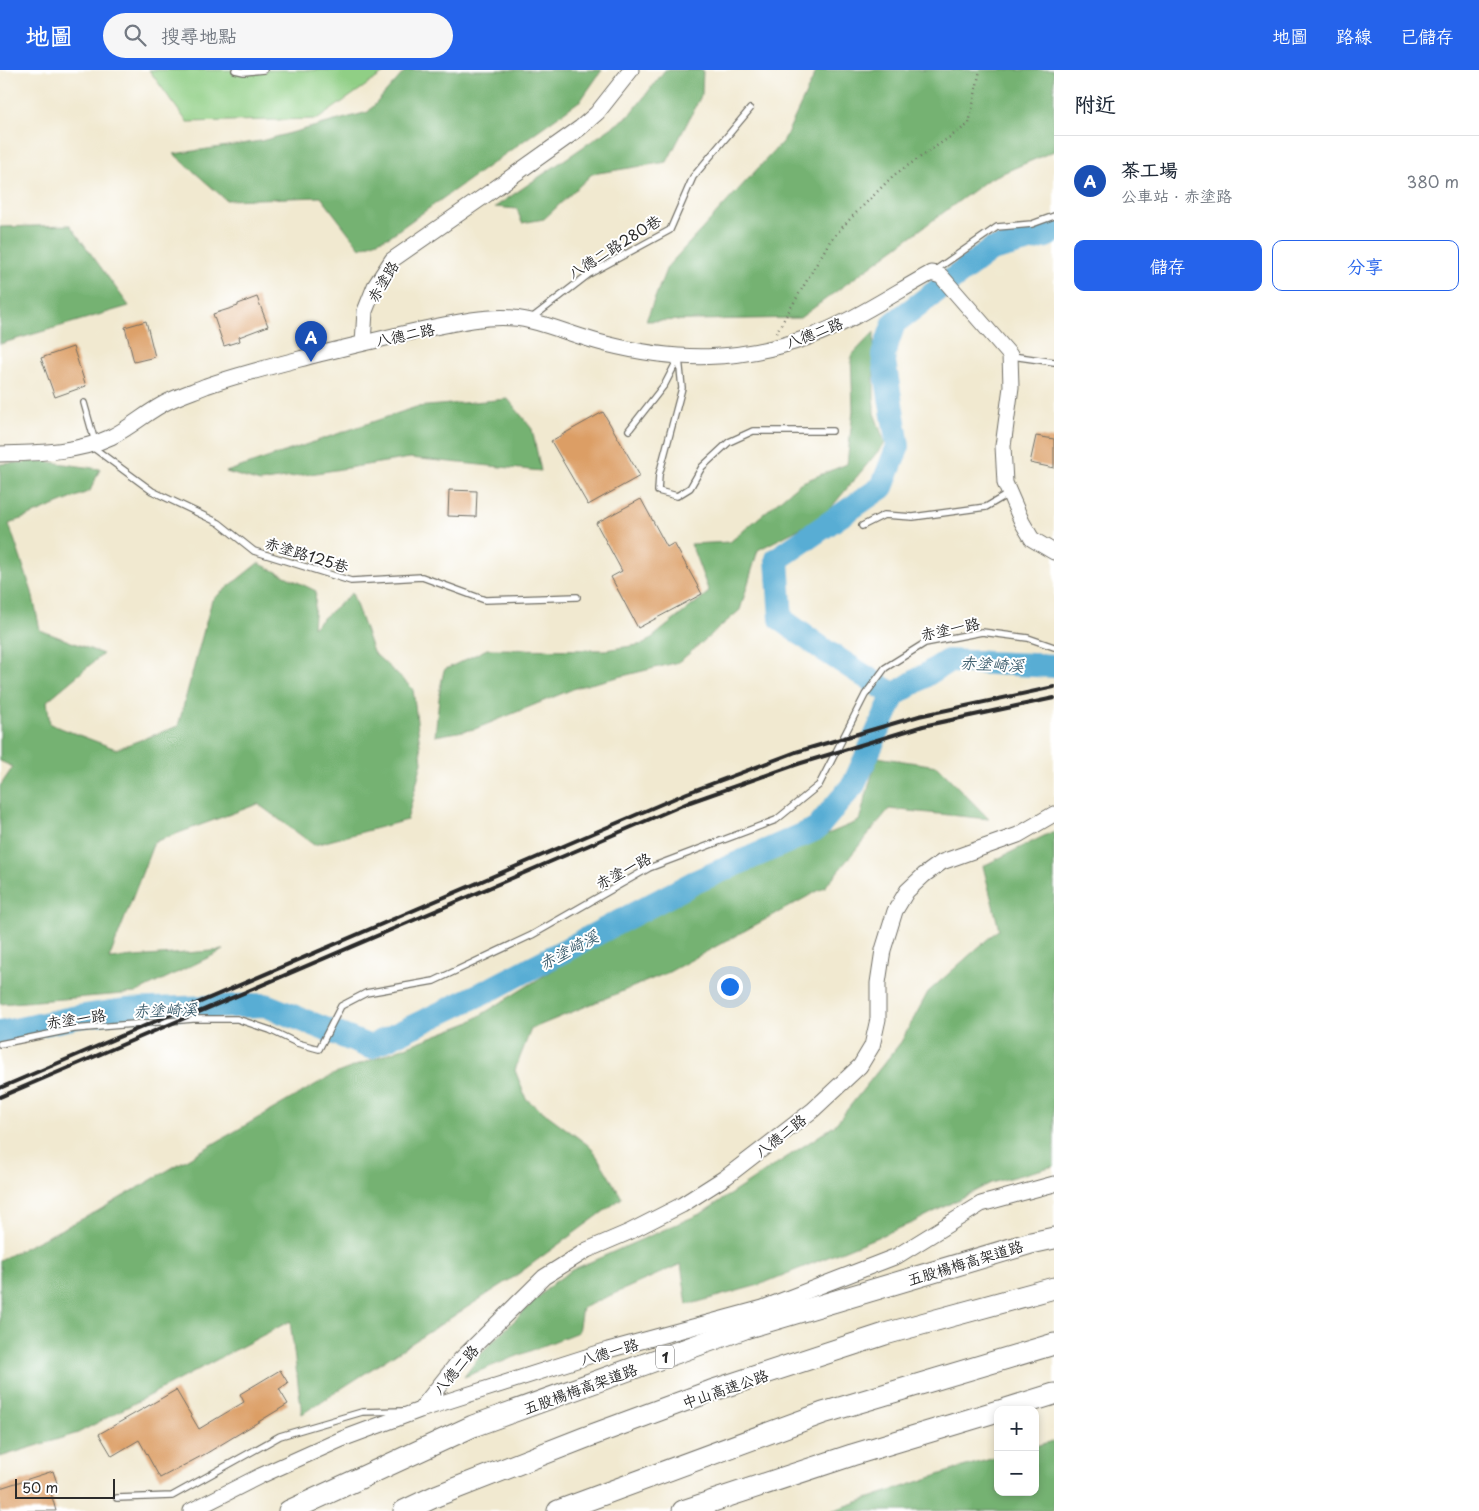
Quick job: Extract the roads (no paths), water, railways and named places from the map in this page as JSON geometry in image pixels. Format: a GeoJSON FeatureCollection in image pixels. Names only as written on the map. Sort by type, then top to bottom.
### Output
{"type":"FeatureCollection","features":[{"type":"Feature","properties":{"kind":"highway","name":"五股楊梅高架道路"},"geometry":{"type":"LineString","coordinates":[[289,1511],[473,1426],[745,1328],[1031,1243],[1054,1238]]}},
{"type":"Feature","properties":{"kind":"highway","name":"中山高速公路"},"geometry":{"type":"LineString","coordinates":[[404,1511],[436,1496],[584,1438],[711,1392],[885,1334],[1054,1288]]}},
{"type":"Feature","properties":{"kind":"highway"},"geometry":{"type":"LineString","coordinates":[[558,1511],[823,1413],[1054,1344]]}},
{"type":"Feature","properties":{"kind":"highway"},"geometry":{"type":"LineString","coordinates":[[1016,1406],[1054,1394]]}},
{"type":"Feature","properties":{"kind":"highway"},"geometry":{"type":"LineString","coordinates":[[683,1511],[852,1455],[994,1412]]}},
{"type":"Feature","properties":{"kind":"street","name":"赤塗路"},"geometry":{"type":"LineString","coordinates":[[363,342],[364,311],[375,286],[392,260],[580,128],[597,113],[631,70]]}},
{"type":"Feature","properties":{"kind":"street","name":"八德二路"},"geometry":{"type":"LineString","coordinates":[[363,342],[474,319],[506,317],[530,320],[606,344],[660,355],[692,358],[726,356],[766,350],[810,337],[936,275]]}},
{"type":"Feature","properties":{"kind":"street"},"geometry":{"type":"LineString","coordinates":[[936,275],[964,301],[1010,355],[1011,387],[1003,446],[1005,483],[1022,522],[1032,539],[1054,552]]}},
{"type":"Feature","properties":{"kind":"street"},"geometry":{"type":"LineString","coordinates":[[0,454],[53,452],[92,444],[110,438],[168,401],[207,386],[265,368],[363,342]]}},
{"type":"Feature","properties":{"kind":"street","name":"八德二路"},"geometry":{"type":"LineString","coordinates":[[420,1410],[459,1361],[544,1277],[587,1250],[629,1232],[682,1205],[726,1177],[813,1110],[860,1066],[872,1046],[878,1019],[878,983],[883,950],[895,911],[907,891],[942,862],[1018,835],[1054,814]]}},
{"type":"Feature","properties":{"kind":"street","name":"八德一路"},"geometry":{"type":"LineString","coordinates":[[191,1511],[260,1476],[333,1443],[420,1410],[608,1350],[763,1308],[897,1256],[982,1204],[1054,1184]]}},
{"type":"Feature","properties":{"kind":"lane"},"geometry":{"type":"LineString","coordinates":[[235,70],[244,72],[264,70]]}},
{"type":"Feature","properties":{"kind":"lane","name":"八德二路280巷"},"geometry":{"type":"LineString","coordinates":[[530,320],[589,274],[670,230],[693,177],[750,109]]}},
{"type":"Feature","properties":{"kind":"lane"},"geometry":{"type":"LineString","coordinates":[[936,275],[997,227],[1032,224],[1054,216]]}},
{"type":"Feature","properties":{"kind":"lane"},"geometry":{"type":"LineString","coordinates":[[1010,355],[1054,362]]}},
{"type":"Feature","properties":{"kind":"lane"},"geometry":{"type":"LineString","coordinates":[[629,430],[665,384],[679,357]]}},
{"type":"Feature","properties":{"kind":"lane"},"geometry":{"type":"LineString","coordinates":[[679,357],[682,388],[659,475],[658,491],[677,496],[690,488],[702,467],[729,442],[753,431],[832,431]]}},
{"type":"Feature","properties":{"kind":"lane"},"geometry":{"type":"LineString","coordinates":[[84,403],[92,444]]}},
{"type":"Feature","properties":{"kind":"lane","name":"赤塗路125巷"},"geometry":{"type":"LineString","coordinates":[[92,444],[152,491],[219,523],[254,551],[350,580],[422,578],[485,600],[576,597]]}},
{"type":"Feature","properties":{"kind":"lane"},"geometry":{"type":"LineString","coordinates":[[862,526],[884,515],[913,517],[986,507],[1009,493]]}},
{"type":"Feature","properties":{"kind":"lane","name":"赤塗一路"},"geometry":{"type":"LineString","coordinates":[[0,1044],[74,1029],[193,1019],[237,1019],[270,1030],[297,1043],[319,1049],[341,1006],[366,993],[434,981],[532,936],[648,868],[776,820],[819,785],[865,695],[885,668],[925,643],[982,632],[1028,638],[1054,647]]}},
{"type":"Feature","properties":{"kind":"lane"},"geometry":{"type":"LineString","coordinates":[[117,1498],[172,1496],[280,1436],[344,1417],[362,1412],[420,1410]]}},
{"type":"Feature","properties":{"kind":"waterway"},"geometry":{"type":"LineString","coordinates":[[894,695],[824,650],[781,619],[777,559],[882,487],[898,446],[883,355],[894,323],[991,250],[1046,236],[1054,231]]}},
{"type":"Feature","properties":{"kind":"waterway","name":"赤塗崎溪"},"geometry":{"type":"LineString","coordinates":[[0,1033],[77,1017],[125,1010],[265,1005],[370,1047],[493,988],[695,882],[816,829],[854,784],[894,695],[948,661],[1054,666]]}},
{"type":"Feature","properties":{"kind":"railway"},"geometry":{"type":"LineString","coordinates":[[0,1088],[687,793],[796,752],[919,716],[1054,687]]}},
{"type":"Feature","properties":{"kind":"railway"},"geometry":{"type":"LineString","coordinates":[[0,1097],[690,802],[798,764],[923,726],[1054,698]]}},
{"type":"Feature","properties":{"kind":"place","name":"茶工場"},"geometry":{"type":"Point","coordinates":[311,362]}}]}
